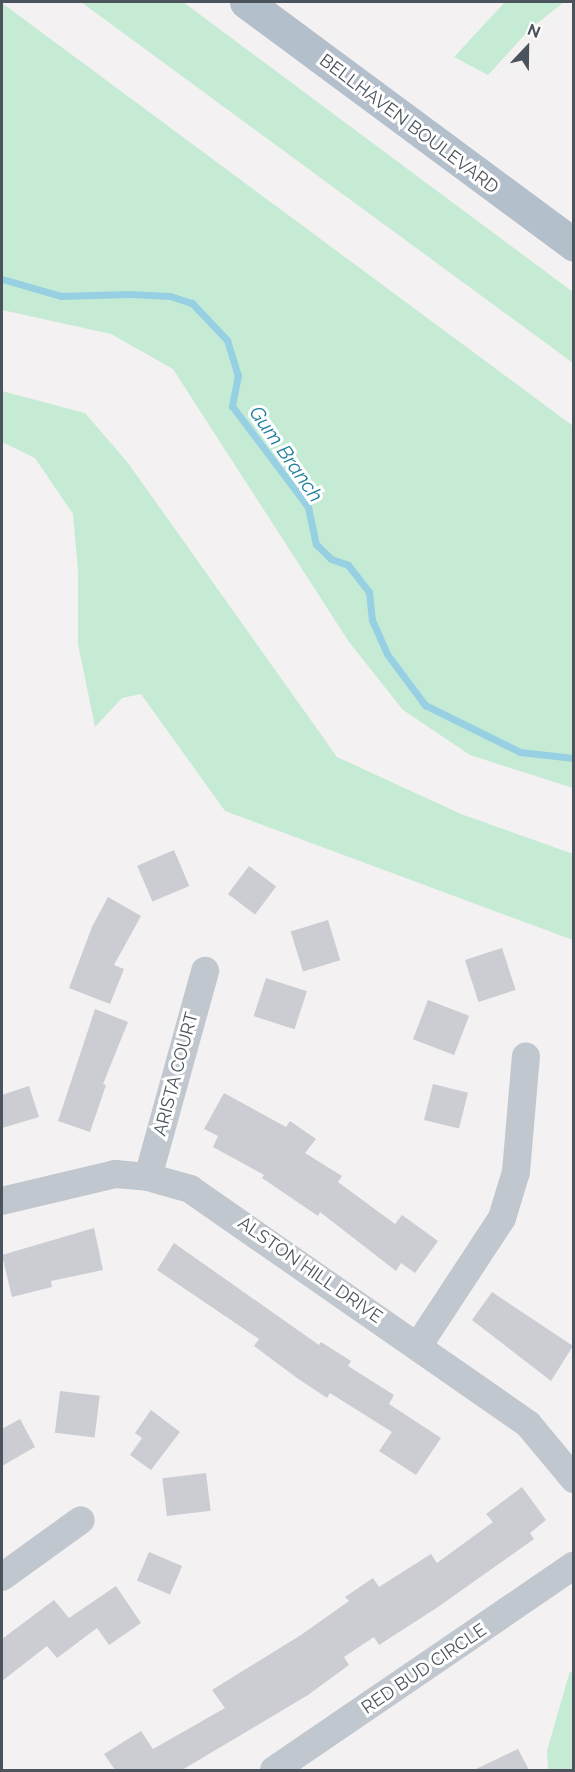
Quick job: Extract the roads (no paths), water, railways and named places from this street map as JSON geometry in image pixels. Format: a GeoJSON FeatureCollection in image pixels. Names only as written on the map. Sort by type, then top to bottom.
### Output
{"type":"FeatureCollection","features":[{"type":"Feature","properties":{"kind":"main road","name":"BELLHAVEN BOULEVARD"},"geometry":{"type":"LineString","coordinates":[[246,2],[573,245]]}},
{"type":"Feature","properties":{"kind":"street","name":"ARISTA COURT"},"geometry":{"type":"LineString","coordinates":[[148,1177],[205,971]]}},
{"type":"Feature","properties":{"kind":"street"},"geometry":{"type":"LineString","coordinates":[[418,1346],[502,1218],[516,1172],[526,1056]]}},
{"type":"Feature","properties":{"kind":"street","name":"ALSTON HILL DRIVE"},"geometry":{"type":"LineString","coordinates":[[2,1201],[115,1174],[148,1177],[190,1188],[528,1424],[573,1479]]}},
{"type":"Feature","properties":{"kind":"street"},"geometry":{"type":"LineString","coordinates":[[2,1577],[81,1520]]}},
{"type":"Feature","properties":{"kind":"street","name":"RED BUD CIRCLE"},"geometry":{"type":"LineString","coordinates":[[274,1770],[573,1565]]}},
{"type":"Feature","properties":{"kind":"waterway","name":"Gum Branch"},"geometry":{"type":"LineString","coordinates":[[2,279],[61,296],[129,294],[170,296],[192,303],[227,340],[238,375],[232,406],[308,507],[316,544],[331,559],[348,565],[369,592],[372,620],[387,654],[425,705],[520,752],[574,758]]}}]}
